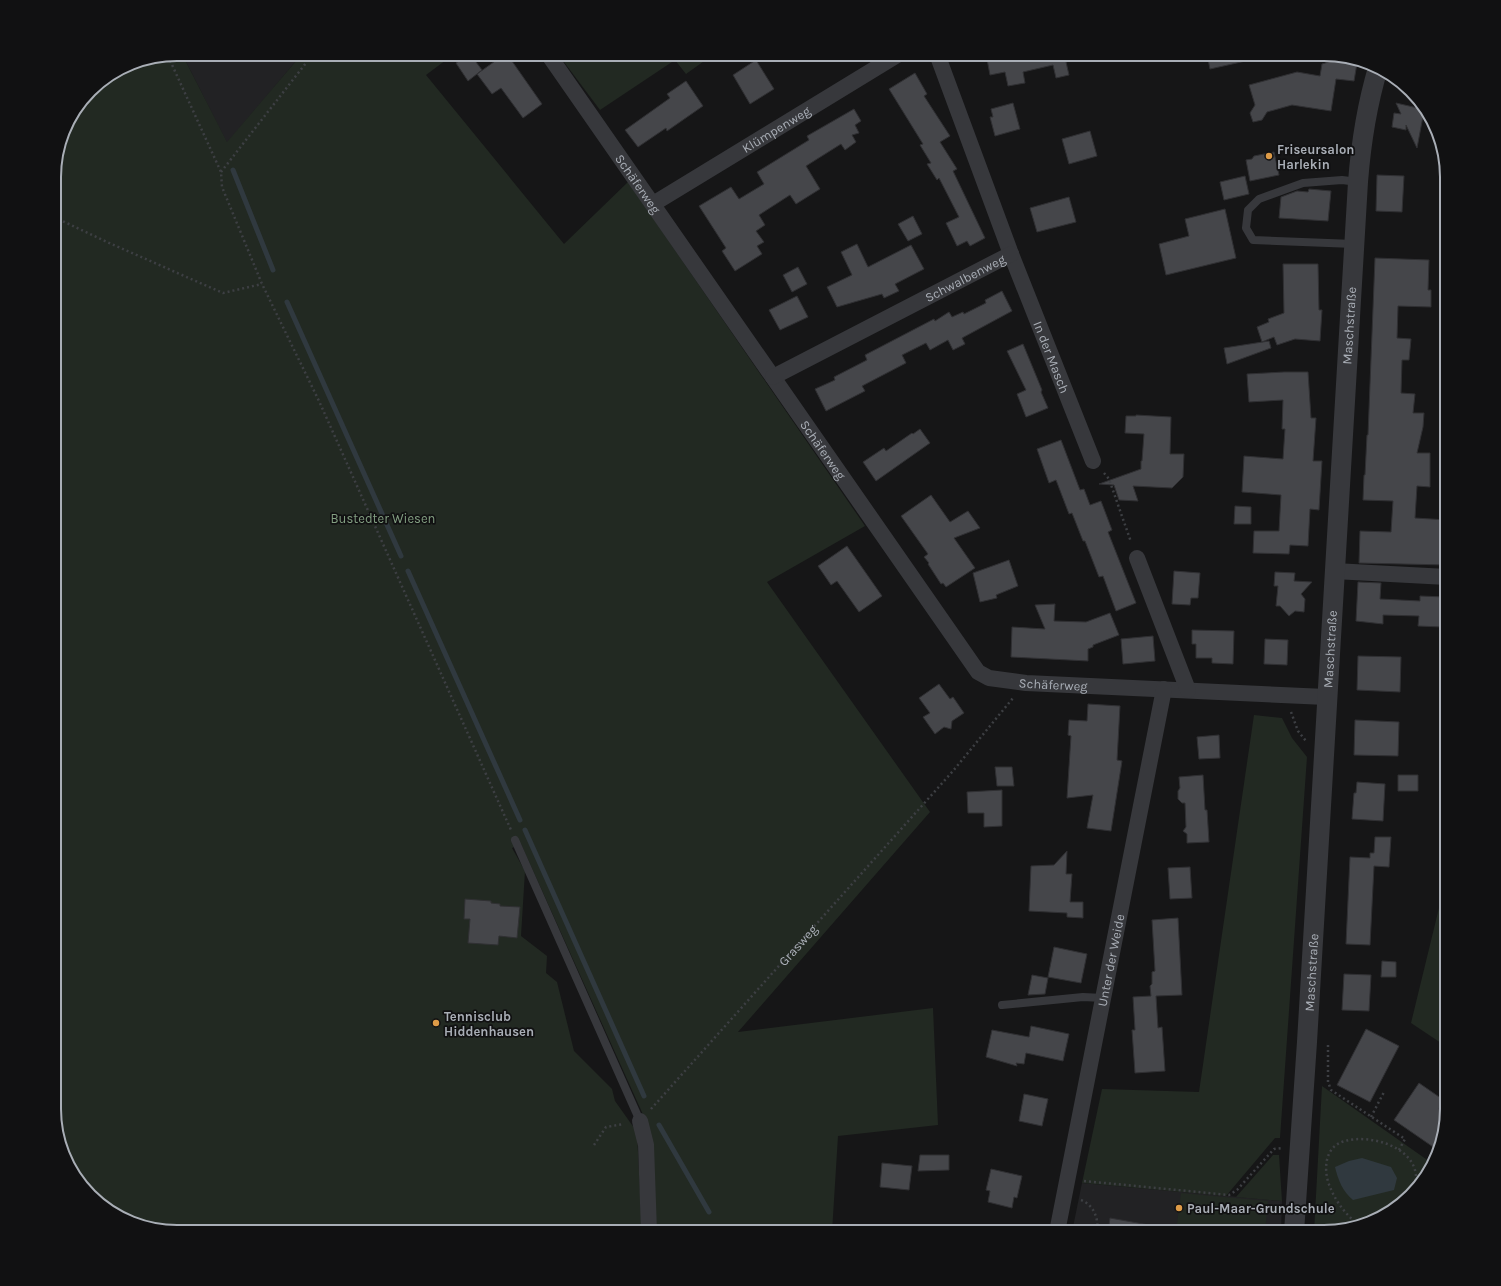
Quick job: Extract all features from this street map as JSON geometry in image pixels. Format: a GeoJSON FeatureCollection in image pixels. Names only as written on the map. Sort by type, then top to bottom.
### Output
{"type":"FeatureCollection","features":[{"type":"Feature","properties":{"kind":"street","name":"Schäferweg"},"geometry":{"type":"LineString","coordinates":[[553,61],[970,663],[978,672],[989,678],[1026,683],[1326,697]]}},
{"type":"Feature","properties":{"kind":"street","name":"Klümpenweg"},"geometry":{"type":"LineString","coordinates":[[653,204],[888,61]]}},
{"type":"Feature","properties":{"kind":"street","name":"Schwalbenweg"},"geometry":{"type":"LineString","coordinates":[[773,377],[1011,254],[940,61]]}},
{"type":"Feature","properties":{"kind":"street","name":"Maschstraße"},"geometry":{"type":"LineString","coordinates":[[1294,1225],[1358,182],[1365,121],[1376,74]]}},
{"type":"Feature","properties":{"kind":"street","name":"In der Masch"},"geometry":{"type":"LineString","coordinates":[[1011,254],[1093,461]]}},
{"type":"Feature","properties":{"kind":"street"},"geometry":{"type":"LineString","coordinates":[[1137,558],[1188,690]]}},
{"type":"Feature","properties":{"kind":"street"},"geometry":{"type":"LineString","coordinates":[[1334,571],[1440,577]]}},
{"type":"Feature","properties":{"kind":"street","name":"Unter der Weide"},"geometry":{"type":"LineString","coordinates":[[1059,1225],[1164,689]]}},
{"type":"Feature","properties":{"kind":"street"},"geometry":{"type":"LineString","coordinates":[[640,1121],[646,1145],[649,1225]]}},
{"type":"Feature","properties":{"kind":"lane"},"geometry":{"type":"LineString","coordinates":[[1354,244],[1253,240],[1246,228],[1248,210],[1259,199],[1303,183],[1342,180],[1358,182]]}},
{"type":"Feature","properties":{"kind":"lane"},"geometry":{"type":"LineString","coordinates":[[515,840],[640,1121]]}},
{"type":"Feature","properties":{"kind":"lane"},"geometry":{"type":"LineString","coordinates":[[1002,1005],[1083,997],[1103,998]]}},
{"type":"Feature","properties":{"kind":"path"},"geometry":{"type":"LineString","coordinates":[[170,61],[221,172],[222,187],[262,284],[318,401],[515,840]]}},
{"type":"Feature","properties":{"kind":"path"},"geometry":{"type":"LineString","coordinates":[[221,172],[308,61]]}},
{"type":"Feature","properties":{"kind":"path"},"geometry":{"type":"LineString","coordinates":[[61,220],[223,293],[262,284]]}},
{"type":"Feature","properties":{"kind":"path"},"geometry":{"type":"LineString","coordinates":[[1108,479],[1137,558]]}},
{"type":"Feature","properties":{"kind":"path","name":"Grasweg"},"geometry":{"type":"LineString","coordinates":[[640,1121],[953,771],[1026,683]]}},
{"type":"Feature","properties":{"kind":"path"},"geometry":{"type":"LineString","coordinates":[[1283,695],[1291,710],[1298,731],[1311,747],[1323,752]]}},
{"type":"Feature","properties":{"kind":"path"},"geometry":{"type":"LineString","coordinates":[[1328,1045],[1328,1082],[1331,1090],[1405,1139],[1399,1150]]}},
{"type":"Feature","properties":{"kind":"path"},"geometry":{"type":"LineString","coordinates":[[1371,1117],[1384,1092]]}},
{"type":"Feature","properties":{"kind":"path"},"geometry":{"type":"LineString","coordinates":[[594,1145],[606,1127],[640,1121]]}},
{"type":"Feature","properties":{"kind":"path"},"geometry":{"type":"LineString","coordinates":[[1353,1221],[1349,1218],[1332,1193],[1327,1180],[1325,1167],[1328,1154],[1334,1147],[1344,1141],[1357,1140],[1377,1141],[1389,1144],[1406,1156],[1414,1167],[1416,1179]]}},
{"type":"Feature","properties":{"kind":"path"},"geometry":{"type":"LineString","coordinates":[[1079,1181],[1229,1194],[1237,1190],[1274,1149],[1299,1148]]}},
{"type":"Feature","properties":{"kind":"path"},"geometry":{"type":"LineString","coordinates":[[1064,1196],[1085,1201],[1090,1206],[1097,1218],[1098,1225]]}},
{"type":"Feature","properties":{"kind":"shaded area"},"geometry":{"type":"Polygon","coordinates":[[[186,61],[296,61],[227,143],[186,61]]]}},
{"type":"Feature","properties":{"kind":"shaded area"},"geometry":{"type":"Polygon","coordinates":[[[1362,1158],[1391,1167],[1397,1178],[1394,1190],[1353,1200],[1349,1197],[1341,1185],[1335,1167],[1349,1161],[1362,1158]]]}},
{"type":"Feature","properties":{"kind":"shaded area","name":"Paul-Maar-Grundschule"},"geometry":{"type":"Polygon","coordinates":[[[1082,1183],[1282,1201],[1281,1225],[1073,1225],[1082,1183]]]}},
{"type":"Feature","properties":{"kind":"green space","name":"Bustedter Wiesen"},"geometry":{"type":"Polygon","coordinates":[[[186,61],[227,142],[296,61],[445,61],[426,75],[564,244],[628,182],[865,526],[767,582],[930,812],[738,1032],[933,1008],[938,1125],[838,1136],[832,1225],[656,1225],[650,1130],[521,844],[512,848],[525,871],[521,936],[547,956],[546,973],[557,982],[574,1051],[612,1089],[615,1101],[637,1132],[642,1225],[162,1224],[133,1216],[113,1205],[90,1185],[73,1160],[65,1139],[61,1116],[61,170],[67,140],[73,126],[85,107],[101,90],[119,77],[133,70],[155,63],[186,61]]]}},
{"type":"Feature","properties":{"kind":"green space"},"geometry":{"type":"Polygon","coordinates":[[[563,61],[674,61],[600,110],[563,61]]]}},
{"type":"Feature","properties":{"kind":"green space"},"geometry":{"type":"Polygon","coordinates":[[[676,61],[704,61],[686,74],[676,61]]]}},
{"type":"Feature","properties":{"kind":"green space"},"geometry":{"type":"Polygon","coordinates":[[[1254,715],[1282,718],[1292,738],[1307,757],[1280,1138],[1275,1138],[1226,1196],[1082,1183],[1102,1089],[1199,1092],[1254,715]]]}},
{"type":"Feature","properties":{"kind":"green space"},"geometry":{"type":"Polygon","coordinates":[[[1440,904],[1440,1042],[1411,1023],[1440,904]]]}},
{"type":"Feature","properties":{"kind":"green space"},"geometry":{"type":"Polygon","coordinates":[[[1322,1086],[1427,1160],[1411,1185],[1394,1201],[1375,1213],[1346,1223],[1314,1225],[1322,1086]]]}},
{"type":"Feature","properties":{"kind":"green space"},"geometry":{"type":"Polygon","coordinates":[[[1273,1155],[1279,1155],[1282,1201],[1236,1197],[1273,1155]]]}},
{"type":"Feature","properties":{"kind":"green space"},"geometry":{"type":"Polygon","coordinates":[[[1181,1193],[1268,1201],[1266,1225],[1177,1225],[1181,1193]]]}},
{"type":"Feature","properties":{"kind":"building"},"geometry":{"type":"Polygon","coordinates":[[[459,61],[475,61],[482,70],[468,81],[456,63],[459,61]]]}},
{"type":"Feature","properties":{"kind":"building"},"geometry":{"type":"Polygon","coordinates":[[[495,61],[512,61],[542,104],[523,118],[501,88],[492,94],[477,74],[495,61]]]}},
{"type":"Feature","properties":{"kind":"building"},"geometry":{"type":"Polygon","coordinates":[[[757,61],[774,89],[750,104],[733,75],[757,61]]]}},
{"type":"Feature","properties":{"kind":"building"},"geometry":{"type":"Polygon","coordinates":[[[987,61],[1070,61],[1066,62],[1069,75],[1056,78],[1053,65],[1023,72],[1025,83],[1008,86],[1005,72],[990,75],[987,61]]]}},
{"type":"Feature","properties":{"kind":"building"},"geometry":{"type":"Polygon","coordinates":[[[1208,61],[1246,61],[1210,69],[1208,61]]]}},
{"type":"Feature","properties":{"kind":"building"},"geometry":{"type":"Polygon","coordinates":[[[1330,61],[1357,66],[1354,81],[1336,79],[1331,111],[1292,105],[1267,112],[1262,120],[1253,122],[1250,113],[1255,105],[1249,85],[1297,72],[1320,76],[1322,64],[1330,61]]]}},
{"type":"Feature","properties":{"kind":"building"},"geometry":{"type":"Polygon","coordinates":[[[915,73],[927,94],[924,96],[950,136],[940,142],[957,169],[953,171],[985,238],[970,246],[967,241],[957,246],[946,223],[959,217],[939,178],[937,180],[927,164],[931,163],[920,145],[923,144],[889,89],[915,73]]]}},
{"type":"Feature","properties":{"kind":"building"},"geometry":{"type":"Polygon","coordinates":[[[686,81],[703,106],[667,131],[666,128],[638,147],[625,130],[670,98],[667,94],[686,81]]]}},
{"type":"Feature","properties":{"kind":"building"},"geometry":{"type":"Polygon","coordinates":[[[1013,103],[1020,129],[995,136],[990,117],[993,117],[991,109],[1013,103]]]}},
{"type":"Feature","properties":{"kind":"building"},"geometry":{"type":"Polygon","coordinates":[[[1396,103],[1416,108],[1423,118],[1417,148],[1406,125],[1406,130],[1392,127],[1394,113],[1401,114],[1396,103]]]}},
{"type":"Feature","properties":{"kind":"building"},"geometry":{"type":"Polygon","coordinates":[[[854,109],[861,121],[855,125],[859,133],[852,135],[856,142],[845,150],[841,144],[806,166],[820,189],[796,204],[790,195],[759,215],[765,225],[756,231],[764,242],[757,246],[762,254],[735,271],[722,251],[726,248],[699,206],[731,187],[739,199],[764,184],[757,172],[809,140],[807,136],[854,109]]]}},
{"type":"Feature","properties":{"kind":"building"},"geometry":{"type":"Polygon","coordinates":[[[1090,131],[1097,156],[1069,164],[1062,139],[1090,131]]]}},
{"type":"Feature","properties":{"kind":"building"},"geometry":{"type":"Polygon","coordinates":[[[1274,152],[1279,175],[1250,181],[1246,160],[1252,159],[1254,156],[1274,152]]]}},
{"type":"Feature","properties":{"kind":"building"},"geometry":{"type":"Polygon","coordinates":[[[1377,175],[1404,176],[1402,212],[1376,211],[1377,175]]]}},
{"type":"Feature","properties":{"kind":"building"},"geometry":{"type":"Polygon","coordinates":[[[1245,176],[1249,194],[1224,200],[1220,182],[1245,176]]]}},
{"type":"Feature","properties":{"kind":"building"},"geometry":{"type":"Polygon","coordinates":[[[1309,189],[1331,191],[1328,221],[1279,218],[1281,197],[1297,191],[1308,192],[1309,189]]]}},
{"type":"Feature","properties":{"kind":"building"},"geometry":{"type":"Polygon","coordinates":[[[1069,197],[1076,222],[1037,232],[1030,208],[1069,197]]]}},
{"type":"Feature","properties":{"kind":"building"},"geometry":{"type":"Polygon","coordinates":[[[1225,209],[1236,258],[1166,275],[1159,244],[1189,236],[1185,219],[1225,209]]]}},
{"type":"Feature","properties":{"kind":"building"},"geometry":{"type":"Polygon","coordinates":[[[913,216],[922,234],[908,241],[898,224],[913,216]]]}},
{"type":"Feature","properties":{"kind":"building"},"geometry":{"type":"Polygon","coordinates":[[[857,244],[868,267],[911,245],[924,269],[895,284],[899,291],[884,298],[882,294],[837,307],[827,287],[852,275],[841,252],[857,244]]]}},
{"type":"Feature","properties":{"kind":"building"},"geometry":{"type":"Polygon","coordinates":[[[1375,258],[1429,260],[1428,290],[1431,290],[1431,307],[1398,306],[1397,338],[1411,339],[1409,360],[1402,360],[1401,393],[1415,394],[1413,413],[1424,413],[1423,427],[1417,453],[1430,453],[1430,487],[1417,486],[1415,518],[1440,520],[1440,565],[1359,563],[1360,531],[1391,532],[1393,501],[1363,500],[1368,435],[1375,258]]]}},
{"type":"Feature","properties":{"kind":"building"},"geometry":{"type":"Polygon","coordinates":[[[1283,264],[1318,264],[1319,310],[1322,310],[1320,341],[1295,339],[1277,345],[1274,337],[1262,342],[1257,327],[1269,322],[1268,319],[1284,313],[1283,264]]]}},
{"type":"Feature","properties":{"kind":"building"},"geometry":{"type":"Polygon","coordinates":[[[798,267],[807,284],[792,292],[783,275],[798,267]]]}},
{"type":"Feature","properties":{"kind":"building"},"geometry":{"type":"Polygon","coordinates":[[[1002,291],[1012,311],[962,338],[965,344],[953,350],[948,340],[930,350],[926,343],[902,355],[906,363],[862,386],[865,391],[826,411],[815,389],[835,380],[834,377],[867,360],[865,355],[934,319],[935,321],[949,312],[952,317],[963,312],[964,314],[986,303],[985,300],[1002,291]]]}},
{"type":"Feature","properties":{"kind":"building"},"geometry":{"type":"Polygon","coordinates":[[[797,296],[808,317],[780,330],[769,310],[797,296]]]}},
{"type":"Feature","properties":{"kind":"building"},"geometry":{"type":"Polygon","coordinates":[[[1269,341],[1271,348],[1227,364],[1224,348],[1269,341]]]}},
{"type":"Feature","properties":{"kind":"building"},"geometry":{"type":"Polygon","coordinates":[[[1023,344],[1048,408],[1026,417],[1017,394],[1026,390],[1007,351],[1023,344]]]}},
{"type":"Feature","properties":{"kind":"building"},"geometry":{"type":"Polygon","coordinates":[[[1308,372],[1311,418],[1316,418],[1313,461],[1322,461],[1319,510],[1310,509],[1308,546],[1290,545],[1289,554],[1253,553],[1254,531],[1279,531],[1281,495],[1242,492],[1244,456],[1283,459],[1285,429],[1282,429],[1283,400],[1249,402],[1247,374],[1308,372]]]}},
{"type":"Feature","properties":{"kind":"building"},"geometry":{"type":"Polygon","coordinates":[[[1136,415],[1171,417],[1170,454],[1184,454],[1183,477],[1172,488],[1133,486],[1138,501],[1119,500],[1114,485],[1099,484],[1141,469],[1144,434],[1125,433],[1126,416],[1136,415]]]}},
{"type":"Feature","properties":{"kind":"building"},"geometry":{"type":"Polygon","coordinates":[[[920,429],[930,443],[876,481],[863,462],[884,448],[886,451],[920,429]]]}},
{"type":"Feature","properties":{"kind":"building"},"geometry":{"type":"Polygon","coordinates":[[[1061,440],[1080,490],[1084,489],[1090,505],[1101,501],[1112,530],[1108,532],[1136,603],[1116,611],[1103,576],[1099,577],[1072,513],[1069,514],[1056,480],[1049,483],[1037,449],[1061,440]]]}},
{"type":"Feature","properties":{"kind":"building"},"geometry":{"type":"Polygon","coordinates":[[[931,495],[950,522],[968,511],[980,528],[954,538],[975,568],[946,587],[943,583],[941,584],[928,564],[929,563],[924,557],[928,554],[901,516],[931,495]]]}},
{"type":"Feature","properties":{"kind":"building"},"geometry":{"type":"Polygon","coordinates":[[[1235,506],[1251,507],[1251,524],[1234,524],[1235,506]]]}},
{"type":"Feature","properties":{"kind":"building"},"geometry":{"type":"Polygon","coordinates":[[[847,546],[882,596],[859,612],[837,581],[831,585],[818,566],[847,546]]]}},
{"type":"Feature","properties":{"kind":"building"},"geometry":{"type":"Polygon","coordinates":[[[1009,560],[1018,586],[996,595],[997,598],[980,602],[973,573],[1009,560]]]}},
{"type":"Feature","properties":{"kind":"building"},"geometry":{"type":"Polygon","coordinates":[[[1174,571],[1200,573],[1198,598],[1191,598],[1190,605],[1172,604],[1174,571]]]}},
{"type":"Feature","properties":{"kind":"building"},"geometry":{"type":"Polygon","coordinates":[[[1275,572],[1295,573],[1294,581],[1312,582],[1301,594],[1305,599],[1304,612],[1295,611],[1289,616],[1280,606],[1276,606],[1278,586],[1274,586],[1275,572]]]}},
{"type":"Feature","properties":{"kind":"building"},"geometry":{"type":"Polygon","coordinates":[[[1358,582],[1381,583],[1380,599],[1420,601],[1420,596],[1440,597],[1440,627],[1418,626],[1419,616],[1383,615],[1383,624],[1356,621],[1358,582]]]}},
{"type":"Feature","properties":{"kind":"building"},"geometry":{"type":"Polygon","coordinates":[[[1055,604],[1054,621],[1086,622],[1110,613],[1119,635],[1093,645],[1093,647],[1088,649],[1088,661],[1011,657],[1012,627],[1045,629],[1035,605],[1055,604]]]}},
{"type":"Feature","properties":{"kind":"building"},"geometry":{"type":"Polygon","coordinates":[[[1192,630],[1234,631],[1233,664],[1212,663],[1212,658],[1196,658],[1196,644],[1192,644],[1192,630]]]}},
{"type":"Feature","properties":{"kind":"building"},"geometry":{"type":"Polygon","coordinates":[[[1153,636],[1155,661],[1123,664],[1121,639],[1153,636]]]}},
{"type":"Feature","properties":{"kind":"building"},"geometry":{"type":"Polygon","coordinates":[[[1265,639],[1288,640],[1287,665],[1264,664],[1265,639]]]}},
{"type":"Feature","properties":{"kind":"building"},"geometry":{"type":"Polygon","coordinates":[[[1358,656],[1401,657],[1400,692],[1357,690],[1358,656]]]}},
{"type":"Feature","properties":{"kind":"building"},"geometry":{"type":"Polygon","coordinates":[[[939,684],[950,699],[953,697],[964,713],[952,721],[951,729],[944,727],[935,734],[923,717],[930,713],[919,698],[939,684]]]}},
{"type":"Feature","properties":{"kind":"building"},"geometry":{"type":"Polygon","coordinates":[[[1088,704],[1120,706],[1117,760],[1122,761],[1111,831],[1087,828],[1093,795],[1067,798],[1071,736],[1068,735],[1069,720],[1087,721],[1088,704]]]}},
{"type":"Feature","properties":{"kind":"building"},"geometry":{"type":"Polygon","coordinates":[[[1355,720],[1399,722],[1398,756],[1354,755],[1355,720]]]}},
{"type":"Feature","properties":{"kind":"building"},"geometry":{"type":"Polygon","coordinates":[[[1219,735],[1220,758],[1199,759],[1197,737],[1219,735]]]}},
{"type":"Feature","properties":{"kind":"building"},"geometry":{"type":"Polygon","coordinates":[[[995,767],[1012,767],[1014,786],[997,786],[995,767]]]}},
{"type":"Feature","properties":{"kind":"building"},"geometry":{"type":"Polygon","coordinates":[[[1203,775],[1209,842],[1187,843],[1187,834],[1183,831],[1186,827],[1185,803],[1182,803],[1178,799],[1178,791],[1180,788],[1179,777],[1203,775]]]}},
{"type":"Feature","properties":{"kind":"building"},"geometry":{"type":"Polygon","coordinates":[[[1398,775],[1418,775],[1418,791],[1398,791],[1398,775]]]}},
{"type":"Feature","properties":{"kind":"building"},"geometry":{"type":"Polygon","coordinates":[[[1357,782],[1385,784],[1383,821],[1352,819],[1354,793],[1356,793],[1357,782]]]}},
{"type":"Feature","properties":{"kind":"building"},"geometry":{"type":"Polygon","coordinates":[[[1002,790],[1002,826],[984,827],[984,813],[968,813],[967,792],[1002,790]]]}},
{"type":"Feature","properties":{"kind":"building"},"geometry":{"type":"Polygon","coordinates":[[[1375,837],[1391,837],[1389,867],[1374,866],[1370,945],[1346,944],[1350,857],[1370,858],[1370,853],[1374,853],[1375,837]]]}},
{"type":"Feature","properties":{"kind":"building"},"geometry":{"type":"Polygon","coordinates":[[[1067,851],[1066,874],[1072,874],[1070,902],[1083,902],[1083,918],[1067,917],[1067,913],[1029,911],[1031,866],[1054,865],[1067,851]]]}},
{"type":"Feature","properties":{"kind":"building"},"geometry":{"type":"Polygon","coordinates":[[[1190,867],[1192,898],[1170,899],[1168,868],[1190,867]]]}},
{"type":"Feature","properties":{"kind":"building"},"geometry":{"type":"Polygon","coordinates":[[[465,899],[491,901],[491,903],[500,904],[500,906],[520,907],[517,938],[499,936],[498,945],[468,943],[470,919],[464,919],[465,899]]]}},
{"type":"Feature","properties":{"kind":"building"},"geometry":{"type":"Polygon","coordinates":[[[1178,918],[1182,995],[1156,996],[1158,1028],[1162,1027],[1165,1071],[1135,1073],[1132,1030],[1135,1030],[1133,997],[1151,996],[1150,986],[1152,984],[1152,972],[1155,971],[1152,920],[1178,918]]]}},
{"type":"Feature","properties":{"kind":"building"},"geometry":{"type":"Polygon","coordinates":[[[1054,947],[1087,954],[1081,983],[1048,977],[1054,947]]]}},
{"type":"Feature","properties":{"kind":"building"},"geometry":{"type":"Polygon","coordinates":[[[1382,961],[1396,962],[1396,977],[1381,977],[1382,961]]]}},
{"type":"Feature","properties":{"kind":"building"},"geometry":{"type":"Polygon","coordinates":[[[1344,974],[1371,975],[1369,1011],[1342,1010],[1344,974]]]}},
{"type":"Feature","properties":{"kind":"building"},"geometry":{"type":"Polygon","coordinates":[[[1032,975],[1048,978],[1045,994],[1028,995],[1032,975]]]}},
{"type":"Feature","properties":{"kind":"building"},"geometry":{"type":"Polygon","coordinates":[[[1031,1026],[1069,1034],[1063,1061],[1026,1053],[1024,1064],[1016,1063],[1017,1066],[986,1057],[992,1030],[1029,1037],[1031,1026]]]}},
{"type":"Feature","properties":{"kind":"building"},"geometry":{"type":"Polygon","coordinates":[[[1366,1029],[1399,1046],[1370,1102],[1337,1085],[1366,1029]]]}},
{"type":"Feature","properties":{"kind":"building"},"geometry":{"type":"Polygon","coordinates":[[[1419,1083],[1440,1098],[1439,1124],[1433,1147],[1394,1120],[1419,1083]]]}},
{"type":"Feature","properties":{"kind":"building"},"geometry":{"type":"Polygon","coordinates":[[[1024,1094],[1048,1099],[1042,1126],[1019,1121],[1024,1094]]]}},
{"type":"Feature","properties":{"kind":"building"},"geometry":{"type":"Polygon","coordinates":[[[920,1155],[949,1155],[949,1170],[918,1171],[920,1155]]]}},
{"type":"Feature","properties":{"kind":"building"},"geometry":{"type":"Polygon","coordinates":[[[882,1163],[912,1166],[909,1190],[880,1187],[882,1163]]]}},
{"type":"Feature","properties":{"kind":"building"},"geometry":{"type":"Polygon","coordinates":[[[991,1169],[1022,1176],[1017,1198],[1014,1197],[1012,1208],[988,1202],[990,1191],[986,1190],[991,1169]]]}},
{"type":"Feature","properties":{"kind":"building"},"geometry":{"type":"Polygon","coordinates":[[[1110,1218],[1149,1225],[1109,1225],[1110,1218]]]}},
{"type":"Feature","properties":{"kind":"waterway"},"geometry":{"type":"LineString","coordinates":[[233,170],[273,270]]}},
{"type":"Feature","properties":{"kind":"waterway"},"geometry":{"type":"LineString","coordinates":[[287,302],[401,556]]}},
{"type":"Feature","properties":{"kind":"waterway"},"geometry":{"type":"LineString","coordinates":[[408,571],[520,820]]}},
{"type":"Feature","properties":{"kind":"waterway"},"geometry":{"type":"LineString","coordinates":[[525,830],[644,1096]]}},
{"type":"Feature","properties":{"kind":"waterway"},"geometry":{"type":"LineString","coordinates":[[659,1125],[709,1212]]}},
{"type":"Feature","properties":{"kind":"place","name":"Friseursalon Harlekin"},"geometry":{"type":"Point","coordinates":[1269,156]}},
{"type":"Feature","properties":{"kind":"place","name":"Tennisclub Hiddenhausen"},"geometry":{"type":"Point","coordinates":[436,1023]}},
{"type":"Feature","properties":{"kind":"place","name":"Paul-Maar-Grundschule"},"geometry":{"type":"Point","coordinates":[1179,1208]}}]}
